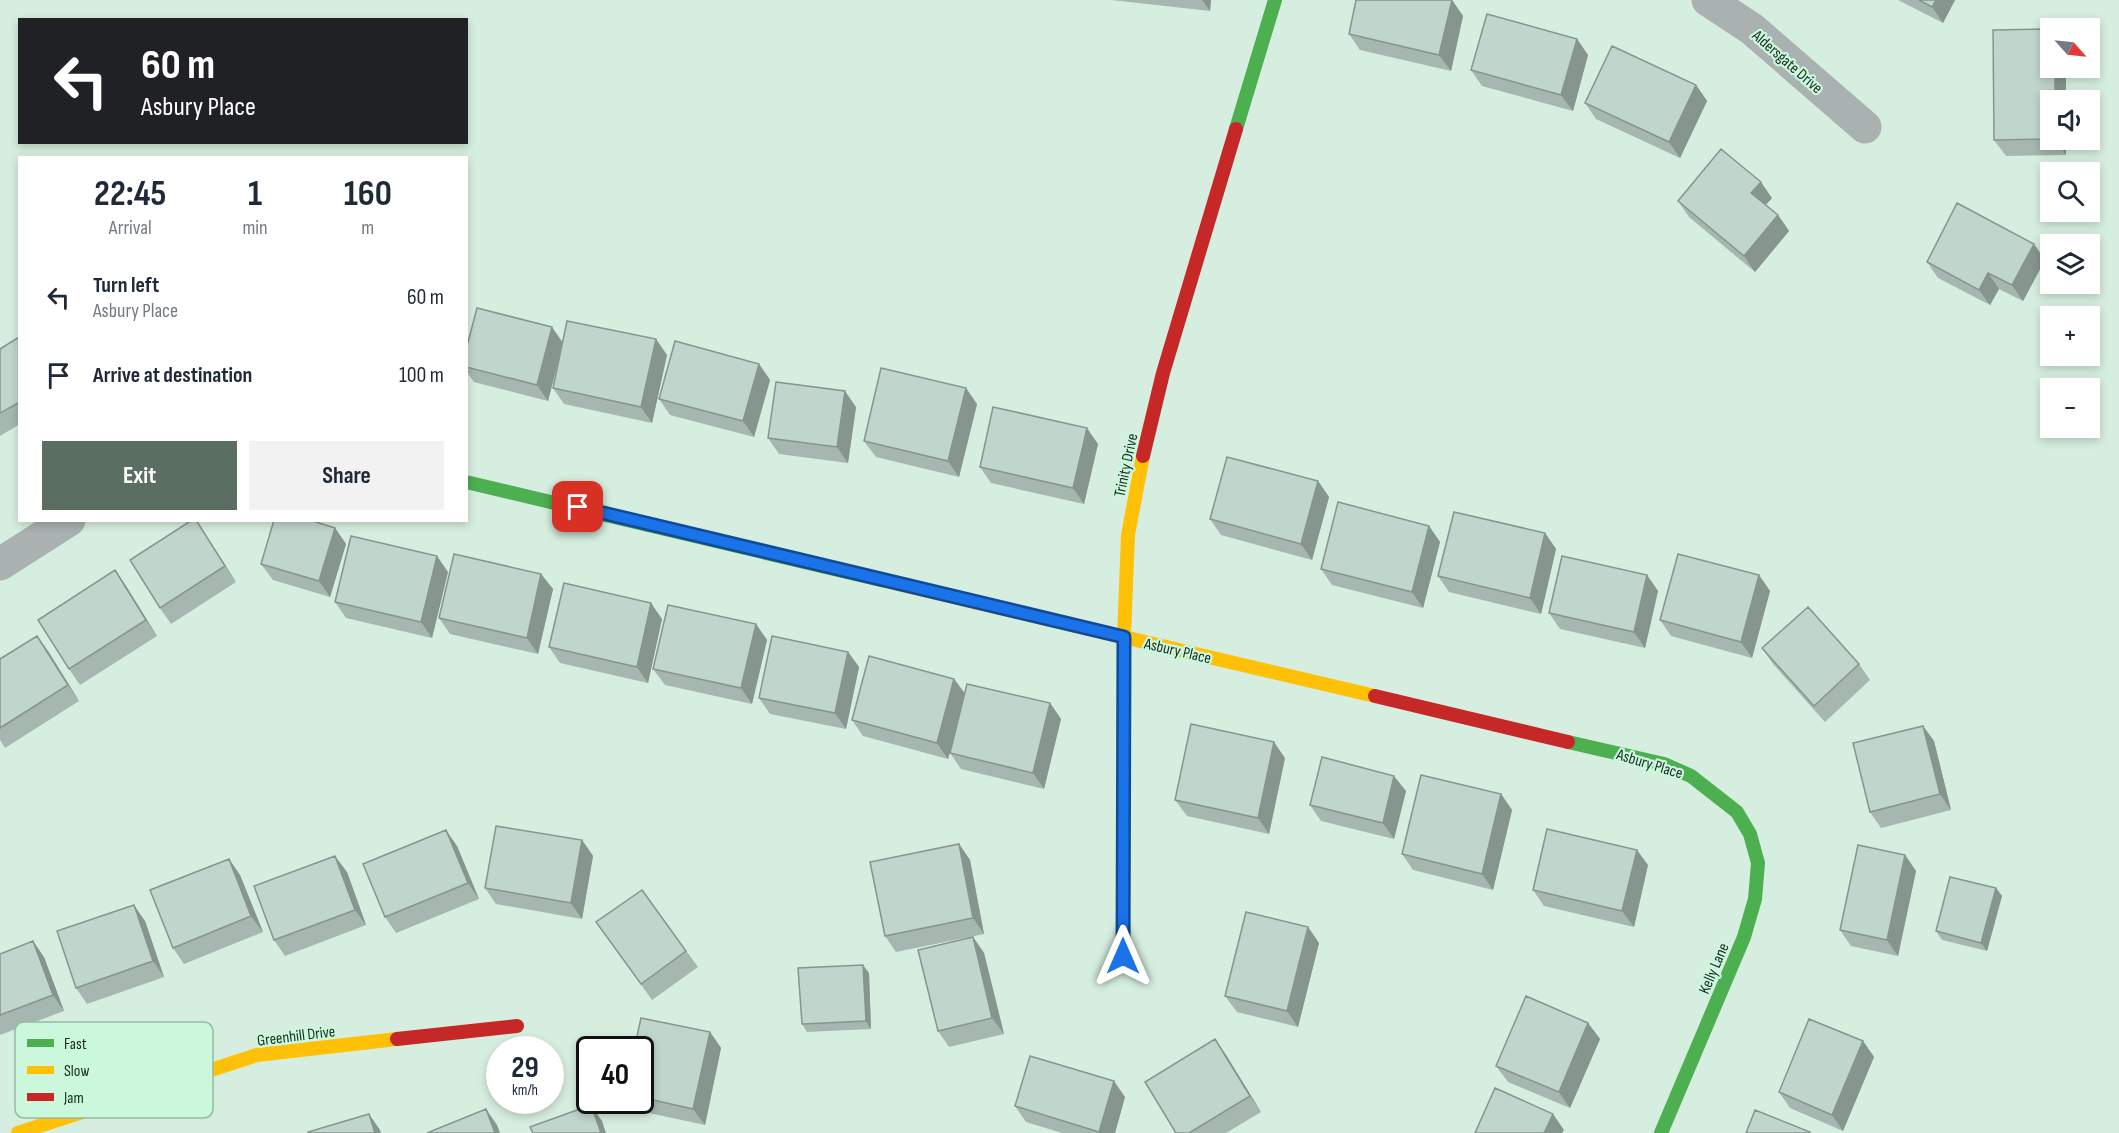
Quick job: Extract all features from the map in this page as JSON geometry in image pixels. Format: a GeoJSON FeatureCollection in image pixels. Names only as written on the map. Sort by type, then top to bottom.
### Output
{"type":"FeatureCollection","features":[{"type":"Feature","properties":{"kind":"street","name":"Trinity Drive"},"geometry":{"type":"LineString","coordinates":[[1123,956],[1124,637],[1128,535],[1136,487],[1162,373],[1275,0]]}},
{"type":"Feature","properties":{"kind":"street","name":"Aldersgate Drive"},"geometry":{"type":"LineString","coordinates":[[1708,0],[1752,29],[1865,127]]}},
{"type":"Feature","properties":{"kind":"street","name":"Asbury Place"},"geometry":{"type":"LineString","coordinates":[[468,482],[1664,764],[1691,776],[1737,812]]}},
{"type":"Feature","properties":{"kind":"street"},"geometry":{"type":"LineString","coordinates":[[0,564],[66,522]]}},
{"type":"Feature","properties":{"kind":"street","name":"Kelly Lane"},"geometry":{"type":"LineString","coordinates":[[1661,1133],[1744,937],[1755,899],[1758,863],[1750,834],[1737,812]]}},
{"type":"Feature","properties":{"kind":"street","name":"Greenhill Drive"},"geometry":{"type":"LineString","coordinates":[[213,1070],[258,1055],[517,1026]]}},
{"type":"Feature","properties":{"kind":"street","name":"Greenhill Drive"},"geometry":{"type":"LineString","coordinates":[[18,1133],[64,1118]]}},
{"type":"Feature","properties":{"kind":"building"},"geometry":{"type":"Polygon","coordinates":[[[1356,0],[1452,0],[1439,55],[1349,34],[1356,0]]]}},
{"type":"Feature","properties":{"kind":"building"},"geometry":{"type":"Polygon","coordinates":[[[1919,0],[1936,0],[1932,7],[1919,0]]]}},
{"type":"Feature","properties":{"kind":"building"},"geometry":{"type":"Polygon","coordinates":[[[1487,14],[1577,39],[1561,95],[1471,70],[1487,14]]]}},
{"type":"Feature","properties":{"kind":"building"},"geometry":{"type":"Polygon","coordinates":[[[2040,29],[2040,78],[2055,78],[2055,90],[2040,90],[2040,139],[1994,140],[1993,30],[2040,29]]]}},
{"type":"Feature","properties":{"kind":"building"},"geometry":{"type":"Polygon","coordinates":[[[1612,46],[1696,85],[1669,142],[1585,103],[1612,46]]]}},
{"type":"Feature","properties":{"kind":"building"},"geometry":{"type":"Polygon","coordinates":[[[1721,149],[1761,182],[1751,193],[1778,215],[1744,256],[1678,201],[1721,149]]]}},
{"type":"Feature","properties":{"kind":"building"},"geometry":{"type":"Polygon","coordinates":[[[1957,203],[2034,244],[2012,285],[1988,273],[1979,290],[1927,262],[1957,203]]]}},
{"type":"Feature","properties":{"kind":"building"},"geometry":{"type":"Polygon","coordinates":[[[477,308],[552,327],[537,385],[468,368],[468,342],[477,308]]]}},
{"type":"Feature","properties":{"kind":"building"},"geometry":{"type":"Polygon","coordinates":[[[567,321],[656,339],[641,407],[553,388],[567,321]]]}},
{"type":"Feature","properties":{"kind":"building"},"geometry":{"type":"Polygon","coordinates":[[[18,338],[18,403],[0,413],[0,349],[18,338]]]}},
{"type":"Feature","properties":{"kind":"building"},"geometry":{"type":"Polygon","coordinates":[[[675,341],[759,364],[743,421],[659,399],[675,341]]]}},
{"type":"Feature","properties":{"kind":"building"},"geometry":{"type":"Polygon","coordinates":[[[881,368],[966,388],[948,461],[864,441],[881,368]]]}},
{"type":"Feature","properties":{"kind":"building"},"geometry":{"type":"Polygon","coordinates":[[[776,382],[845,391],[837,447],[768,438],[776,382]]]}},
{"type":"Feature","properties":{"kind":"building"},"geometry":{"type":"Polygon","coordinates":[[[993,407],[1087,428],[1073,488],[980,467],[993,407]]]}},
{"type":"Feature","properties":{"kind":"building"},"geometry":{"type":"Polygon","coordinates":[[[1227,457],[1318,481],[1301,544],[1210,519],[1227,457]]]}},
{"type":"Feature","properties":{"kind":"building"},"geometry":{"type":"Polygon","coordinates":[[[1338,502],[1429,526],[1412,592],[1321,569],[1338,502]]]}},
{"type":"Feature","properties":{"kind":"building"},"geometry":{"type":"Polygon","coordinates":[[[1454,512],[1545,533],[1530,598],[1438,576],[1454,512]]]}},
{"type":"Feature","properties":{"kind":"building"},"geometry":{"type":"Polygon","coordinates":[[[189,522],[197,522],[225,566],[160,608],[130,560],[189,522]]]}},
{"type":"Feature","properties":{"kind":"building"},"geometry":{"type":"Polygon","coordinates":[[[273,522],[316,522],[335,528],[319,581],[261,564],[273,522]]]}},
{"type":"Feature","properties":{"kind":"building"},"geometry":{"type":"Polygon","coordinates":[[[351,536],[437,556],[421,622],[335,602],[351,536]]]}},
{"type":"Feature","properties":{"kind":"building"},"geometry":{"type":"Polygon","coordinates":[[[454,554],[541,574],[527,638],[439,618],[454,554]]]}},
{"type":"Feature","properties":{"kind":"building"},"geometry":{"type":"Polygon","coordinates":[[[1678,554],[1759,575],[1741,642],[1660,620],[1678,554]]]}},
{"type":"Feature","properties":{"kind":"building"},"geometry":{"type":"Polygon","coordinates":[[[1562,556],[1647,575],[1634,632],[1549,613],[1562,556]]]}},
{"type":"Feature","properties":{"kind":"building"},"geometry":{"type":"Polygon","coordinates":[[[115,570],[146,620],[69,669],[38,620],[115,570]]]}},
{"type":"Feature","properties":{"kind":"building"},"geometry":{"type":"Polygon","coordinates":[[[564,583],[651,603],[637,667],[549,647],[564,583]]]}},
{"type":"Feature","properties":{"kind":"building"},"geometry":{"type":"Polygon","coordinates":[[[668,605],[756,624],[741,688],[653,669],[668,605]]]}},
{"type":"Feature","properties":{"kind":"building"},"geometry":{"type":"Polygon","coordinates":[[[1808,607],[1859,664],[1814,706],[1762,648],[1808,607]]]}},
{"type":"Feature","properties":{"kind":"building"},"geometry":{"type":"Polygon","coordinates":[[[37,636],[68,685],[0,728],[0,659],[37,636]]]}},
{"type":"Feature","properties":{"kind":"building"},"geometry":{"type":"Polygon","coordinates":[[[772,636],[848,652],[835,713],[759,698],[772,636]]]}},
{"type":"Feature","properties":{"kind":"building"},"geometry":{"type":"Polygon","coordinates":[[[869,656],[954,679],[937,743],[852,720],[869,656]]]}},
{"type":"Feature","properties":{"kind":"building"},"geometry":{"type":"Polygon","coordinates":[[[967,684],[1050,703],[1033,773],[950,753],[967,684]]]}},
{"type":"Feature","properties":{"kind":"building"},"geometry":{"type":"Polygon","coordinates":[[[1191,724],[1274,742],[1258,818],[1175,800],[1191,724]]]}},
{"type":"Feature","properties":{"kind":"building"},"geometry":{"type":"Polygon","coordinates":[[[1923,726],[1940,794],[1870,812],[1853,743],[1923,726]]]}},
{"type":"Feature","properties":{"kind":"building"},"geometry":{"type":"Polygon","coordinates":[[[1322,757],[1394,776],[1383,823],[1310,805],[1322,757]]]}},
{"type":"Feature","properties":{"kind":"building"},"geometry":{"type":"Polygon","coordinates":[[[1421,775],[1501,794],[1482,874],[1402,854],[1421,775]]]}},
{"type":"Feature","properties":{"kind":"building"},"geometry":{"type":"Polygon","coordinates":[[[496,826],[582,840],[571,903],[485,888],[496,826]]]}},
{"type":"Feature","properties":{"kind":"building"},"geometry":{"type":"Polygon","coordinates":[[[1547,829],[1637,850],[1622,911],[1533,890],[1547,829]]]}},
{"type":"Feature","properties":{"kind":"building"},"geometry":{"type":"Polygon","coordinates":[[[446,830],[468,883],[385,917],[363,864],[446,830]]]}},
{"type":"Feature","properties":{"kind":"building"},"geometry":{"type":"Polygon","coordinates":[[[959,844],[973,918],[885,936],[870,862],[959,844]]]}},
{"type":"Feature","properties":{"kind":"building"},"geometry":{"type":"Polygon","coordinates":[[[1858,845],[1905,855],[1887,940],[1840,930],[1858,845]]]}},
{"type":"Feature","properties":{"kind":"building"},"geometry":{"type":"Polygon","coordinates":[[[335,856],[355,910],[274,940],[254,886],[335,856]]]}},
{"type":"Feature","properties":{"kind":"building"},"geometry":{"type":"Polygon","coordinates":[[[229,859],[251,916],[173,948],[150,890],[229,859]]]}},
{"type":"Feature","properties":{"kind":"building"},"geometry":{"type":"Polygon","coordinates":[[[1950,877],[1996,888],[1981,943],[1936,931],[1950,877]]]}},
{"type":"Feature","properties":{"kind":"building"},"geometry":{"type":"Polygon","coordinates":[[[642,890],[686,951],[641,984],[596,922],[642,890]]]}},
{"type":"Feature","properties":{"kind":"building"},"geometry":{"type":"Polygon","coordinates":[[[134,905],[153,961],[76,988],[57,931],[134,905]]]}},
{"type":"Feature","properties":{"kind":"building"},"geometry":{"type":"Polygon","coordinates":[[[1246,912],[1308,927],[1287,1011],[1225,996],[1246,912]]]}},
{"type":"Feature","properties":{"kind":"building"},"geometry":{"type":"Polygon","coordinates":[[[973,937],[992,1018],[938,1031],[918,950],[973,937]]]}},
{"type":"Feature","properties":{"kind":"building"},"geometry":{"type":"Polygon","coordinates":[[[33,941],[53,995],[0,1015],[0,954],[33,941]]]}},
{"type":"Feature","properties":{"kind":"building"},"geometry":{"type":"Polygon","coordinates":[[[863,965],[866,1021],[802,1024],[798,968],[863,965]]]}},
{"type":"Feature","properties":{"kind":"building"},"geometry":{"type":"Polygon","coordinates":[[[1526,996],[1588,1023],[1559,1092],[1496,1066],[1526,996]]]}},
{"type":"Feature","properties":{"kind":"building"},"geometry":{"type":"Polygon","coordinates":[[[641,1018],[710,1032],[693,1109],[654,1100],[654,1036],[637,1036],[641,1018]]]}},
{"type":"Feature","properties":{"kind":"building"},"geometry":{"type":"Polygon","coordinates":[[[1809,1019],[1863,1041],[1832,1115],[1779,1092],[1809,1019]]]}},
{"type":"Feature","properties":{"kind":"building"},"geometry":{"type":"Polygon","coordinates":[[[1215,1039],[1250,1096],[1189,1133],[1176,1133],[1145,1082],[1215,1039]]]}},
{"type":"Feature","properties":{"kind":"building"},"geometry":{"type":"Polygon","coordinates":[[[1030,1056],[1114,1081],[1099,1132],[1015,1106],[1030,1056]]]}},
{"type":"Feature","properties":{"kind":"building"},"geometry":{"type":"Polygon","coordinates":[[[1495,1088],[1553,1114],[1544,1133],[1475,1133],[1495,1088]]]}},
{"type":"Feature","properties":{"kind":"building"},"geometry":{"type":"Polygon","coordinates":[[[486,1109],[495,1133],[427,1133],[486,1109]]]}},
{"type":"Feature","properties":{"kind":"building"},"geometry":{"type":"Polygon","coordinates":[[[576,1110],[576,1114],[594,1114],[601,1133],[533,1133],[530,1127],[576,1110]]]}},
{"type":"Feature","properties":{"kind":"building"},"geometry":{"type":"Polygon","coordinates":[[[1755,1110],[1810,1132],[1746,1133],[1755,1110]]]}},
{"type":"Feature","properties":{"kind":"building"},"geometry":{"type":"Polygon","coordinates":[[[369,1114],[375,1133],[308,1133],[308,1132],[369,1114]]]}},
{"type":"Feature","properties":{"kind":"traffic: fast"},"geometry":{"type":"LineString","coordinates":[[1236,129],[1275,0]]}},
{"type":"Feature","properties":{"kind":"traffic: fast"},"geometry":{"type":"LineString","coordinates":[[468,482],[885,581]]}},
{"type":"Feature","properties":{"kind":"traffic: fast"},"geometry":{"type":"LineString","coordinates":[[1568,742],[1664,764],[1691,776],[1737,812],[1750,834],[1758,863],[1755,899],[1744,937],[1661,1133]]}},
{"type":"Feature","properties":{"kind":"traffic: slow"},"geometry":{"type":"LineString","coordinates":[[1123,956],[1124,637],[1128,535],[1143,456]]}},
{"type":"Feature","properties":{"kind":"traffic: slow"},"geometry":{"type":"LineString","coordinates":[[885,581],[1375,696]]}},
{"type":"Feature","properties":{"kind":"traffic: slow"},"geometry":{"type":"LineString","coordinates":[[213,1069],[257,1055],[397,1039]]}},
{"type":"Feature","properties":{"kind":"traffic: slow"},"geometry":{"type":"LineString","coordinates":[[18,1133],[64,1118]]}},
{"type":"Feature","properties":{"kind":"traffic: jam"},"geometry":{"type":"LineString","coordinates":[[1143,456],[1163,373],[1236,129]]}},
{"type":"Feature","properties":{"kind":"traffic: jam"},"geometry":{"type":"LineString","coordinates":[[1375,696],[1568,742]]}},
{"type":"Feature","properties":{"kind":"traffic: jam"},"geometry":{"type":"LineString","coordinates":[[397,1039],[517,1026]]}},
{"type":"Feature","properties":{"kind":"route"},"geometry":{"type":"LineString","coordinates":[[578,507],[1124,637],[1123,956]]}}]}
